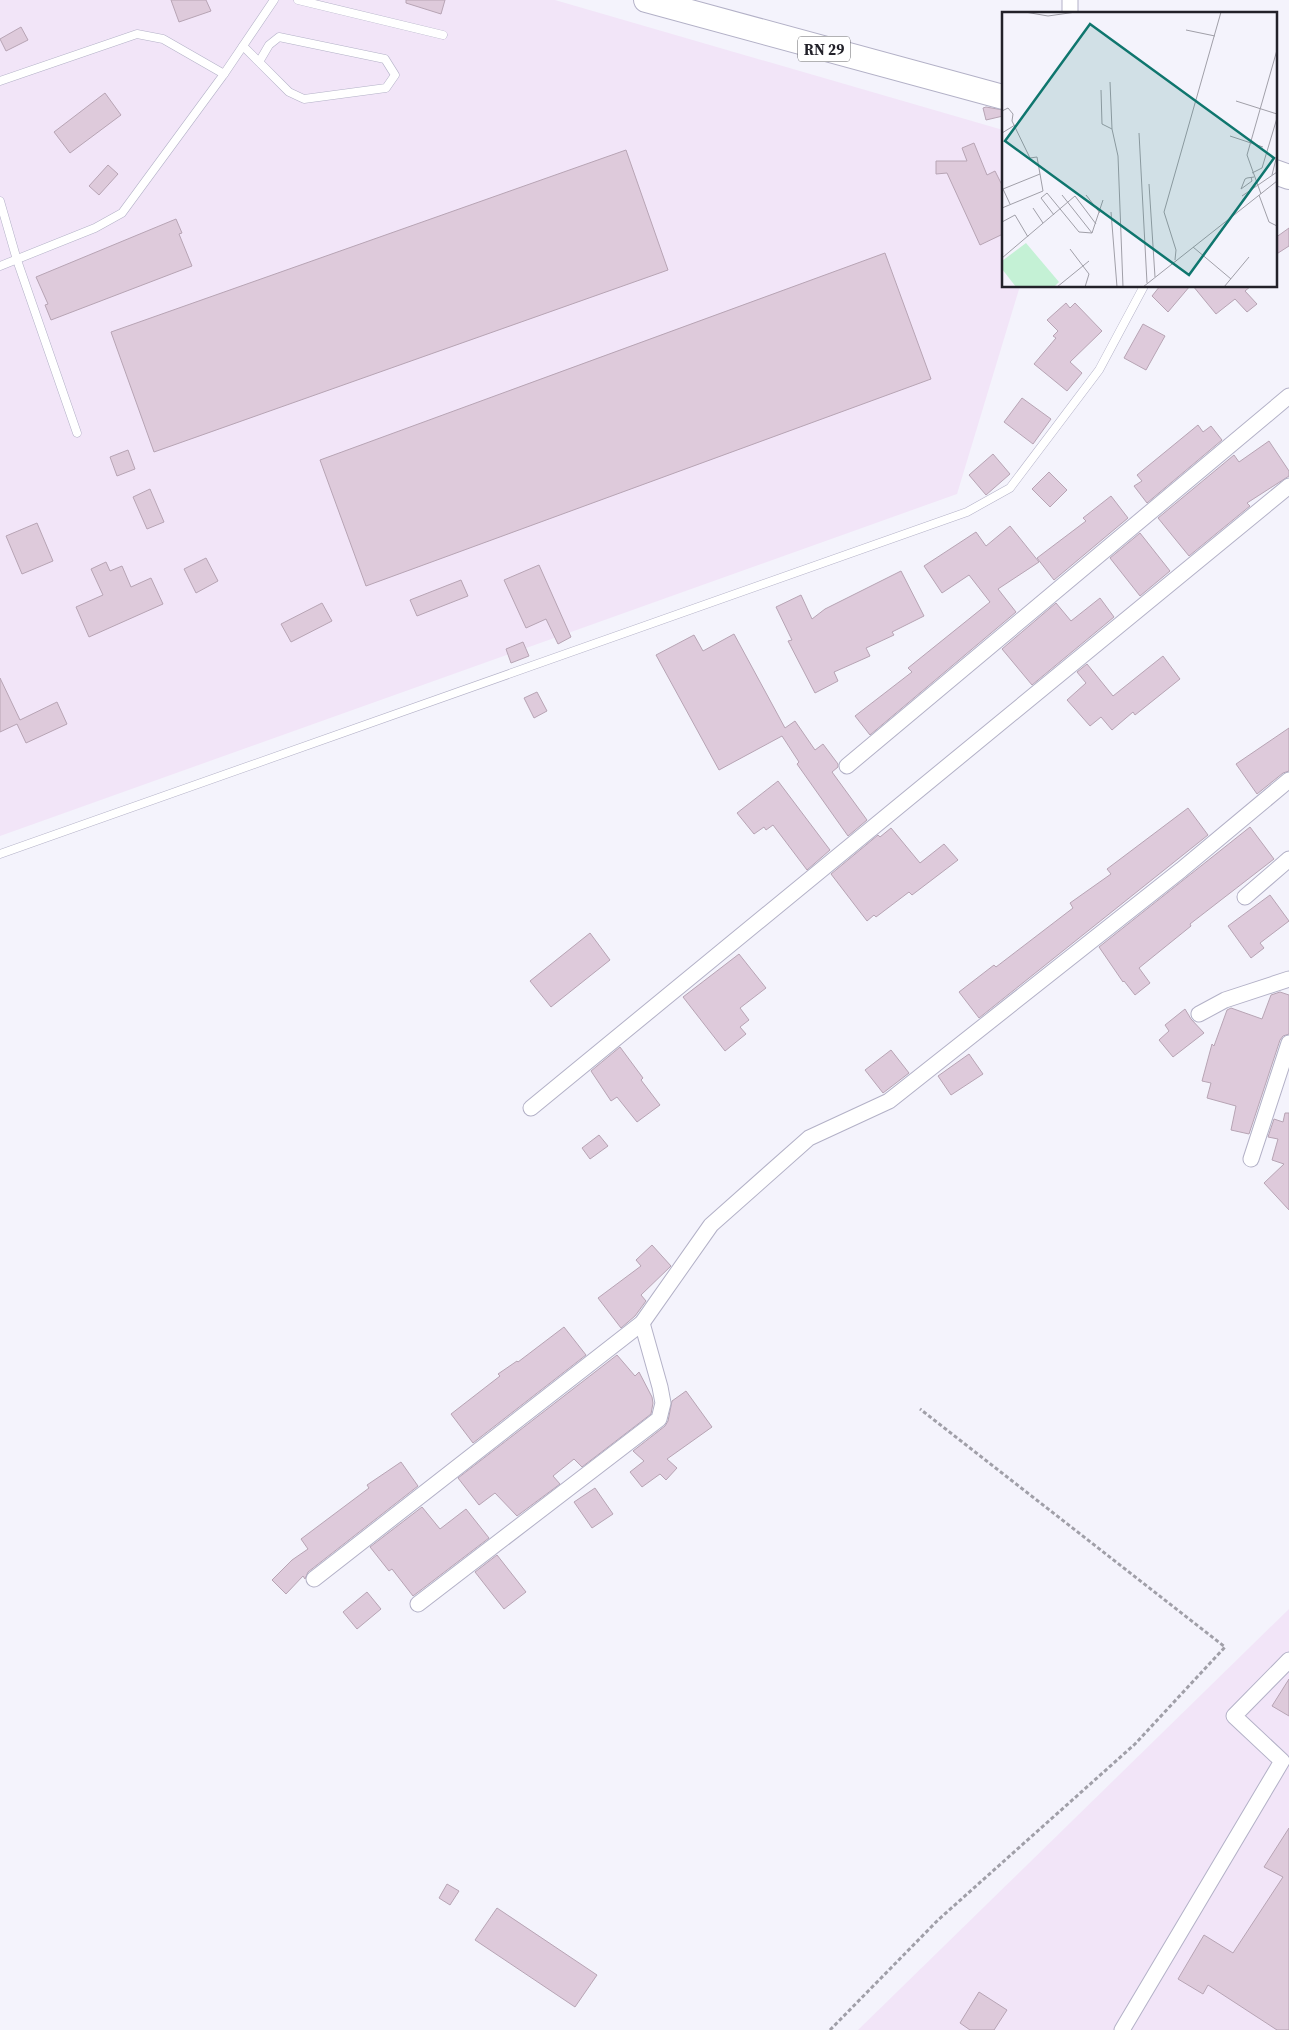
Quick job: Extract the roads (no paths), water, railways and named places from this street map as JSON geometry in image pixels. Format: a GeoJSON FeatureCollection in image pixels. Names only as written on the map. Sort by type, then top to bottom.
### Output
{"type":"FeatureCollection","features":[{"type":"Feature","properties":{"kind":"main road","name":"RN 29"},"geometry":{"type":"LineString","coordinates":[[646,0],[1002,97]]}},
{"type":"Feature","properties":{"kind":"main road"},"geometry":{"type":"LineString","coordinates":[[1276,172],[1289,177]]}},
{"type":"Feature","properties":{"kind":"street"},"geometry":{"type":"LineString","coordinates":[[847,766],[1289,396]]}},
{"type":"Feature","properties":{"kind":"street"},"geometry":{"type":"LineString","coordinates":[[531,1108],[1289,486]]}},
{"type":"Feature","properties":{"kind":"street"},"geometry":{"type":"LineString","coordinates":[[314,1579],[642,1323],[711,1225],[809,1138],[889,1101],[1181,870],[1289,780]]}},
{"type":"Feature","properties":{"kind":"street"},"geometry":{"type":"LineString","coordinates":[[1245,897],[1289,859]]}},
{"type":"Feature","properties":{"kind":"street"},"geometry":{"type":"LineString","coordinates":[[1200,1014],[1225,1000],[1289,978]]}},
{"type":"Feature","properties":{"kind":"street"},"geometry":{"type":"LineString","coordinates":[[1251,1159],[1289,1043]]}},
{"type":"Feature","properties":{"kind":"street"},"geometry":{"type":"LineString","coordinates":[[418,1604],[659,1419],[663,1404],[660,1387],[642,1323]]}},
{"type":"Feature","properties":{"kind":"street"},"geometry":{"type":"LineString","coordinates":[[1122,2030],[1282,1761],[1234,1716],[1289,1660]]}},
{"type":"Feature","properties":{"kind":"lane"},"geometry":{"type":"LineString","coordinates":[[0,266],[95,228],[122,213],[224,74],[274,0]]}},
{"type":"Feature","properties":{"kind":"lane"},"geometry":{"type":"LineString","coordinates":[[298,0],[443,35]]}},
{"type":"Feature","properties":{"kind":"lane"},"geometry":{"type":"LineString","coordinates":[[0,81],[137,34],[163,39],[224,74]]}},
{"type":"Feature","properties":{"kind":"lane"},"geometry":{"type":"LineString","coordinates":[[243,46],[259,62],[289,92],[304,99],[386,88],[396,74],[385,60],[279,37],[269,45],[259,62]]}},
{"type":"Feature","properties":{"kind":"lane"},"geometry":{"type":"LineString","coordinates":[[0,202],[16,260],[77,433]]}},
{"type":"Feature","properties":{"kind":"lane"},"geometry":{"type":"LineString","coordinates":[[0,854],[967,512],[1010,488],[1099,370],[1143,288]]}}]}
